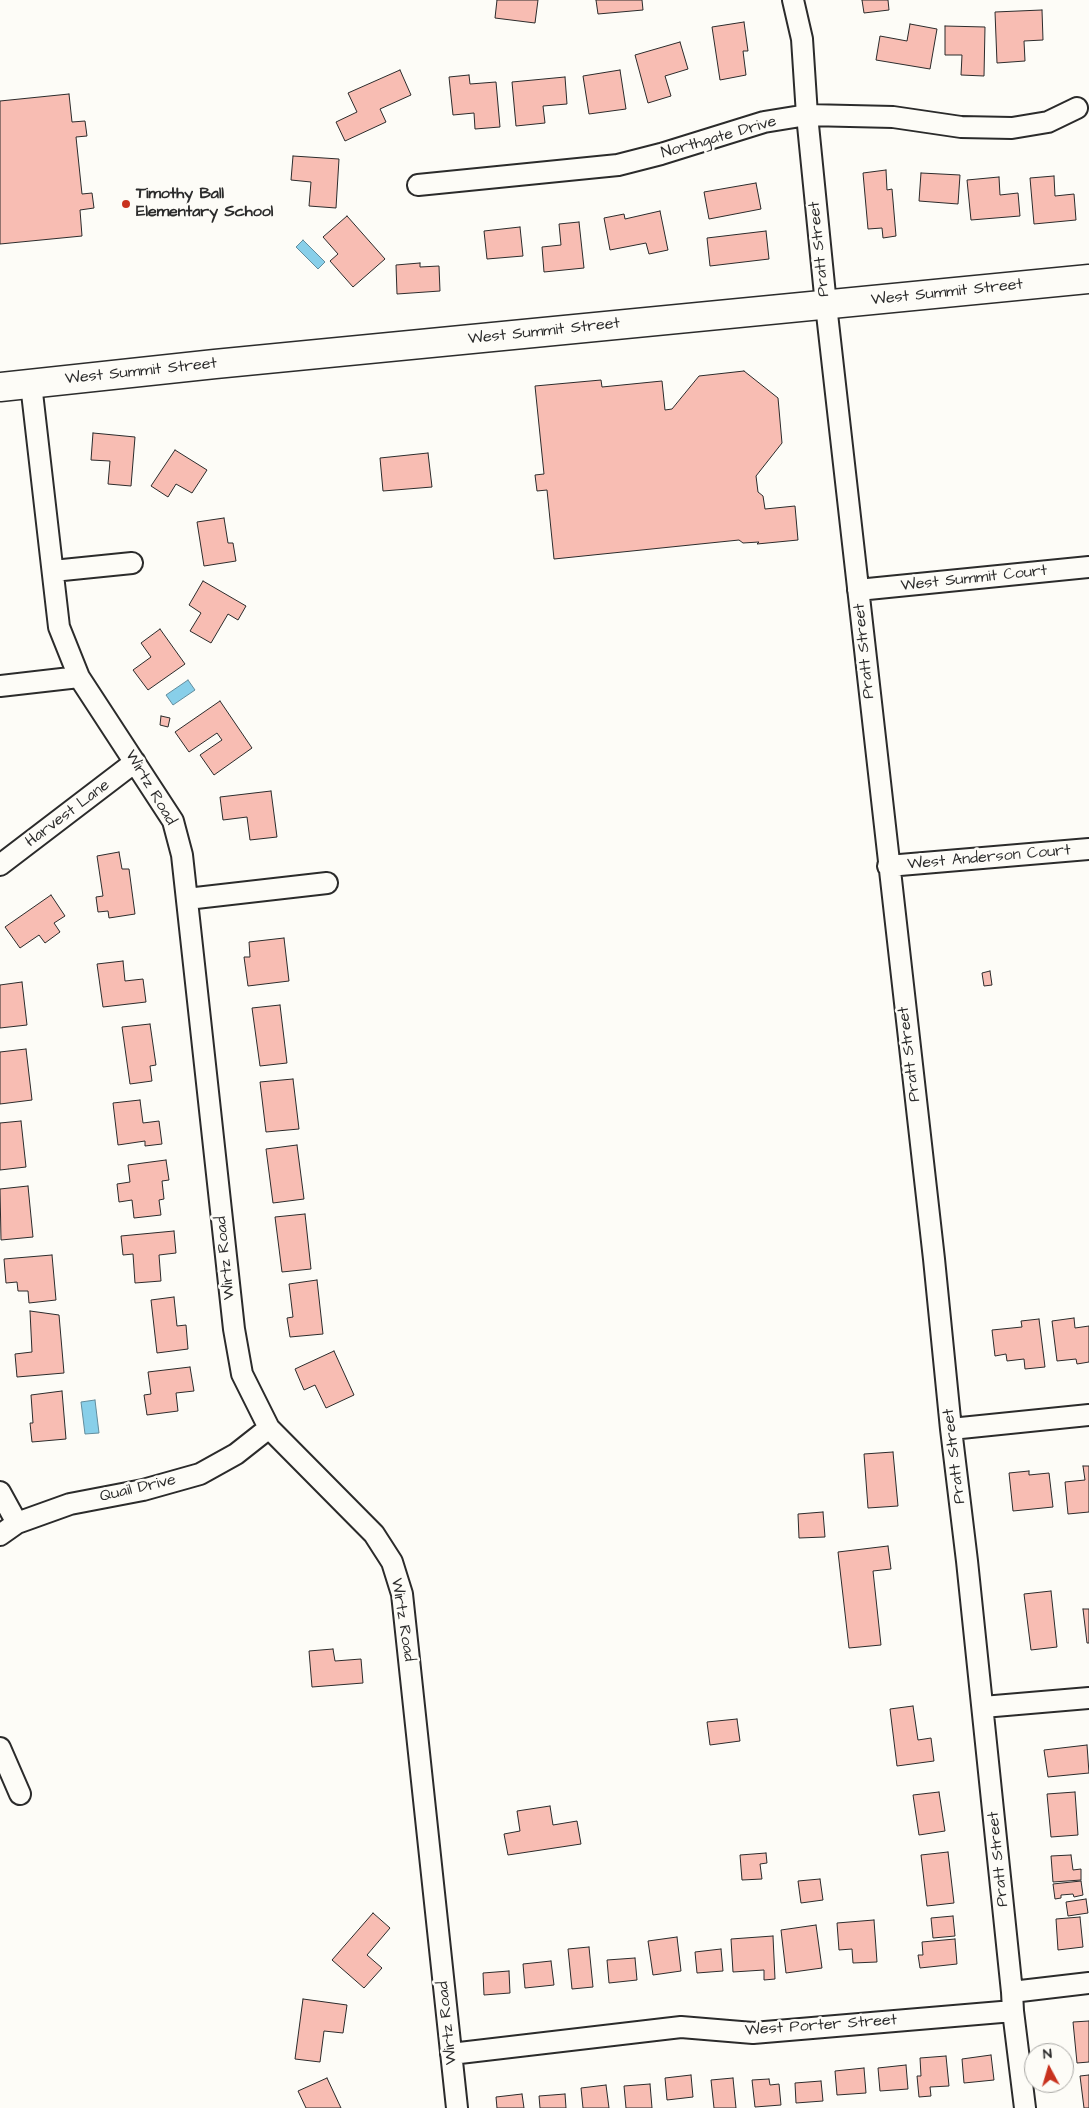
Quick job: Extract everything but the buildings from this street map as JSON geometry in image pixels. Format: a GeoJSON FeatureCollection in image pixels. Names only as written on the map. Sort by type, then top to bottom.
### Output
{"type":"FeatureCollection","features":[{"type":"Feature","properties":{"kind":"street","name":"Pratt Street"},"geometry":{"type":"LineString","coordinates":[[793,0],[802,39],[807,115],[826,305],[934,1259],[1025,2108]]}},
{"type":"Feature","properties":{"kind":"street","name":"Northgate Drive"},"geometry":{"type":"LineString","coordinates":[[418,185],[577,171],[618,165],[661,154],[764,122],[807,115],[893,117],[961,127],[1012,128],[1048,122],[1077,108]]}},
{"type":"Feature","properties":{"kind":"street","name":"West Summit Street"},"geometry":{"type":"LineString","coordinates":[[0,387],[225,363],[1089,279]]}},
{"type":"Feature","properties":{"kind":"street","name":"Wirtz Road"},"geometry":{"type":"LineString","coordinates":[[31,384],[59,627],[79,677],[173,821],[182,855],[234,1330],[242,1374],[269,1428],[374,1534],[392,1562],[402,1594],[457,2108]]}},
{"type":"Feature","properties":{"kind":"street"},"geometry":{"type":"LineString","coordinates":[[53,571],[132,563]]}},
{"type":"Feature","properties":{"kind":"street","name":"West Summit Court"},"geometry":{"type":"LineString","coordinates":[[858,590],[1089,567]]}},
{"type":"Feature","properties":{"kind":"street"},"geometry":{"type":"LineString","coordinates":[[0,686],[79,677]]}},
{"type":"Feature","properties":{"kind":"street","name":"Harvest Lane"},"geometry":{"type":"LineString","coordinates":[[0,865],[135,762]]}},
{"type":"Feature","properties":{"kind":"street","name":"West Anderson Court"},"geometry":{"type":"LineString","coordinates":[[888,866],[1089,849]]}},
{"type":"Feature","properties":{"kind":"street"},"geometry":{"type":"LineString","coordinates":[[188,899],[327,883]]}},
{"type":"Feature","properties":{"kind":"street"},"geometry":{"type":"LineString","coordinates":[[951,1429],[1089,1415]]}},
{"type":"Feature","properties":{"kind":"street","name":"Quail Drive"},"geometry":{"type":"LineString","coordinates":[[0,1535],[17,1523],[70,1504],[143,1490],[200,1474],[236,1454],[269,1428]]}},
{"type":"Feature","properties":{"kind":"street"},"geometry":{"type":"LineString","coordinates":[[0,1492],[17,1523]]}},
{"type":"Feature","properties":{"kind":"street"},"geometry":{"type":"LineString","coordinates":[[983,1707],[1089,1698]]}},
{"type":"Feature","properties":{"kind":"street"},"geometry":{"type":"LineString","coordinates":[[0,1748],[20,1794]]}},
{"type":"Feature","properties":{"kind":"street","name":"West Porter Street"},"geometry":{"type":"LineString","coordinates":[[451,2054],[681,2028],[753,2033],[1013,2001],[1089,1983]]}},
{"type":"Feature","properties":{"kind":"water"},"geometry":{"type":"Polygon","coordinates":[[[303,240],[325,262],[318,269],[296,247],[303,240]]]}},
{"type":"Feature","properties":{"kind":"water"},"geometry":{"type":"Polygon","coordinates":[[[188,680],[195,690],[173,705],[166,695],[188,680]]]}},
{"type":"Feature","properties":{"kind":"water"},"geometry":{"type":"Polygon","coordinates":[[[95,1400],[99,1433],[85,1434],[81,1402],[95,1400]]]}},
{"type":"Feature","properties":{"kind":"place","name":"Timothy Ball Elementary School"},"geometry":{"type":"Point","coordinates":[126,204]}}]}
